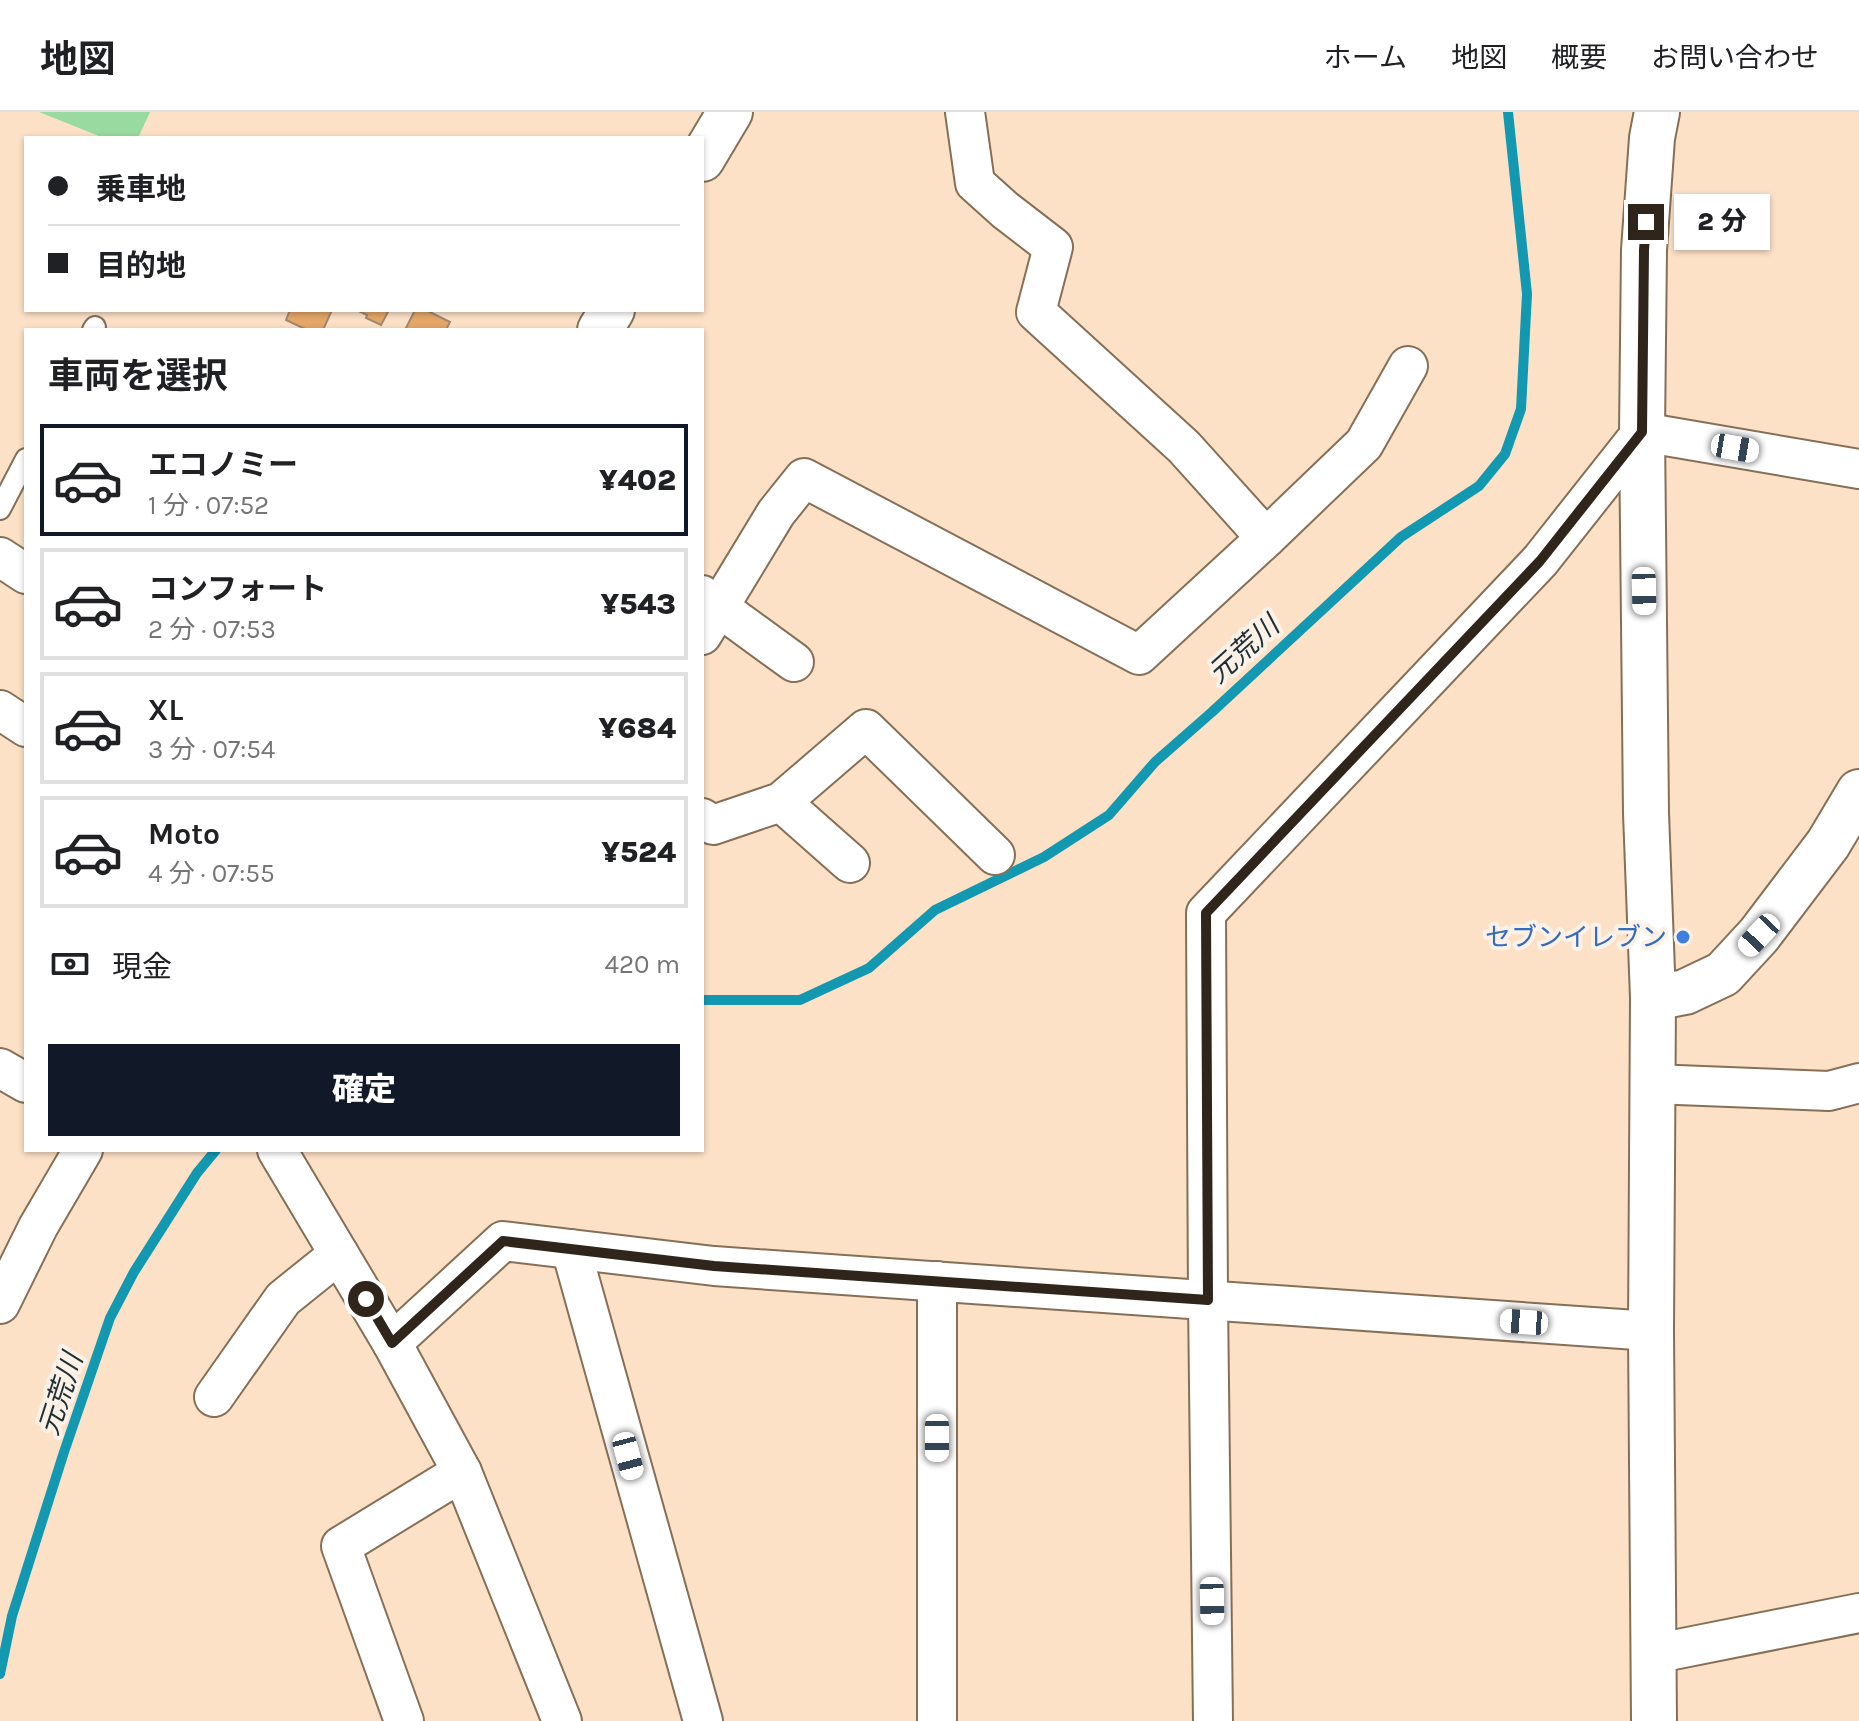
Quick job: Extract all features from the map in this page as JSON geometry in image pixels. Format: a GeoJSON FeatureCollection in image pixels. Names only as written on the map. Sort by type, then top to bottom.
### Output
{"type":"FeatureCollection","features":[{"type":"Feature","properties":{"kind":"street"},"geometry":{"type":"LineString","coordinates":[[704,156],[730,112]]}},
{"type":"Feature","properties":{"kind":"street"},"geometry":{"type":"LineString","coordinates":[[965,112],[975,183],[1053,247],[1036,312],[1184,447],[1266,538]]}},
{"type":"Feature","properties":{"kind":"street"},"geometry":{"type":"LineString","coordinates":[[1654,1721],[1651,1331],[1653,998],[1646,813],[1642,432],[1644,250],[1652,138],[1657,112]]}},
{"type":"Feature","properties":{"kind":"street"},"geometry":{"type":"LineString","coordinates":[[794,662],[708,612],[804,478],[1139,655],[1364,444],[1408,366]]}},
{"type":"Feature","properties":{"kind":"street"},"geometry":{"type":"LineString","coordinates":[[1642,432],[1859,469]]}},
{"type":"Feature","properties":{"kind":"street"},"geometry":{"type":"LineString","coordinates":[[1213,1721],[1206,913],[1540,561],[1642,432]]}},
{"type":"Feature","properties":{"kind":"street"},"geometry":{"type":"LineString","coordinates":[[0,710],[24,726]]}},
{"type":"Feature","properties":{"kind":"street"},"geometry":{"type":"LineString","coordinates":[[704,819],[713,825],[781,802],[866,729],[995,855]]}},
{"type":"Feature","properties":{"kind":"street"},"geometry":{"type":"LineString","coordinates":[[1653,998],[1685,992],[1723,974],[1759,935],[1828,844],[1859,792]]}},
{"type":"Feature","properties":{"kind":"street"},"geometry":{"type":"LineString","coordinates":[[781,802],[850,863]]}},
{"type":"Feature","properties":{"kind":"street"},"geometry":{"type":"LineString","coordinates":[[0,1068],[24,1082]]}},
{"type":"Feature","properties":{"kind":"street"},"geometry":{"type":"LineString","coordinates":[[1652,1084],[1829,1091],[1859,1083]]}},
{"type":"Feature","properties":{"kind":"street"},"geometry":{"type":"LineString","coordinates":[[0,1304],[38,1227],[82,1152]]}},
{"type":"Feature","properties":{"kind":"street"},"geometry":{"type":"LineString","coordinates":[[278,1152],[392,1343],[462,1472],[562,1721]]}},
{"type":"Feature","properties":{"kind":"street"},"geometry":{"type":"LineString","coordinates":[[392,1343],[503,1241],[714,1266],[1651,1331]]}},
{"type":"Feature","properties":{"kind":"street"},"geometry":{"type":"LineString","coordinates":[[571,1249],[703,1721]]}},
{"type":"Feature","properties":{"kind":"street"},"geometry":{"type":"LineString","coordinates":[[214,1397],[283,1299],[339,1254]]}},
{"type":"Feature","properties":{"kind":"street"},"geometry":{"type":"LineString","coordinates":[[937,1281],[937,1721]]}},
{"type":"Feature","properties":{"kind":"street"},"geometry":{"type":"LineString","coordinates":[[404,1721],[341,1546],[462,1472]]}},
{"type":"Feature","properties":{"kind":"street"},"geometry":{"type":"LineString","coordinates":[[1653,1654],[1859,1613]]}},
{"type":"Feature","properties":{"kind":"lane"},"geometry":{"type":"LineString","coordinates":[[0,509],[24,463]]}},
{"type":"Feature","properties":{"kind":"green space"},"geometry":{"type":"Polygon","coordinates":[[[39,112],[150,112],[139,136],[99,136],[39,112]]]}},
{"type":"Feature","properties":{"kind":"building"},"geometry":{"type":"Polygon","coordinates":[[[289,312],[331,312],[324,328],[303,328],[286,320],[289,312]]]}},
{"type":"Feature","properties":{"kind":"building"},"geometry":{"type":"Polygon","coordinates":[[[361,312],[388,312],[381,325],[366,318],[367,315],[361,312]]]}},
{"type":"Feature","properties":{"kind":"building"},"geometry":{"type":"Polygon","coordinates":[[[414,312],[430,312],[450,322],[447,328],[406,328],[414,312]]]}},
{"type":"Feature","properties":{"kind":"waterway","name":"元荒川"},"geometry":{"type":"LineString","coordinates":[[704,1000],[800,1000],[869,968],[935,910],[1044,857],[1109,815],[1155,762],[1401,537],[1479,486],[1505,454],[1521,409],[1527,294],[1508,112]]}},
{"type":"Feature","properties":{"kind":"waterway","name":"元荒川"},"geometry":{"type":"LineString","coordinates":[[0,1674],[12,1616],[110,1318],[134,1272],[197,1173],[214,1152]]}},
{"type":"Feature","properties":{"kind":"place","name":"セブンイレブン"},"geometry":{"type":"Point","coordinates":[1683,937]}},
{"type":"Feature","properties":{"kind":"route"},"geometry":{"type":"LineString","coordinates":[[366,1299],[392,1343],[503,1241],[714,1266],[1208,1300],[1206,913],[1540,561],[1642,432],[1646,222]]}}]}
